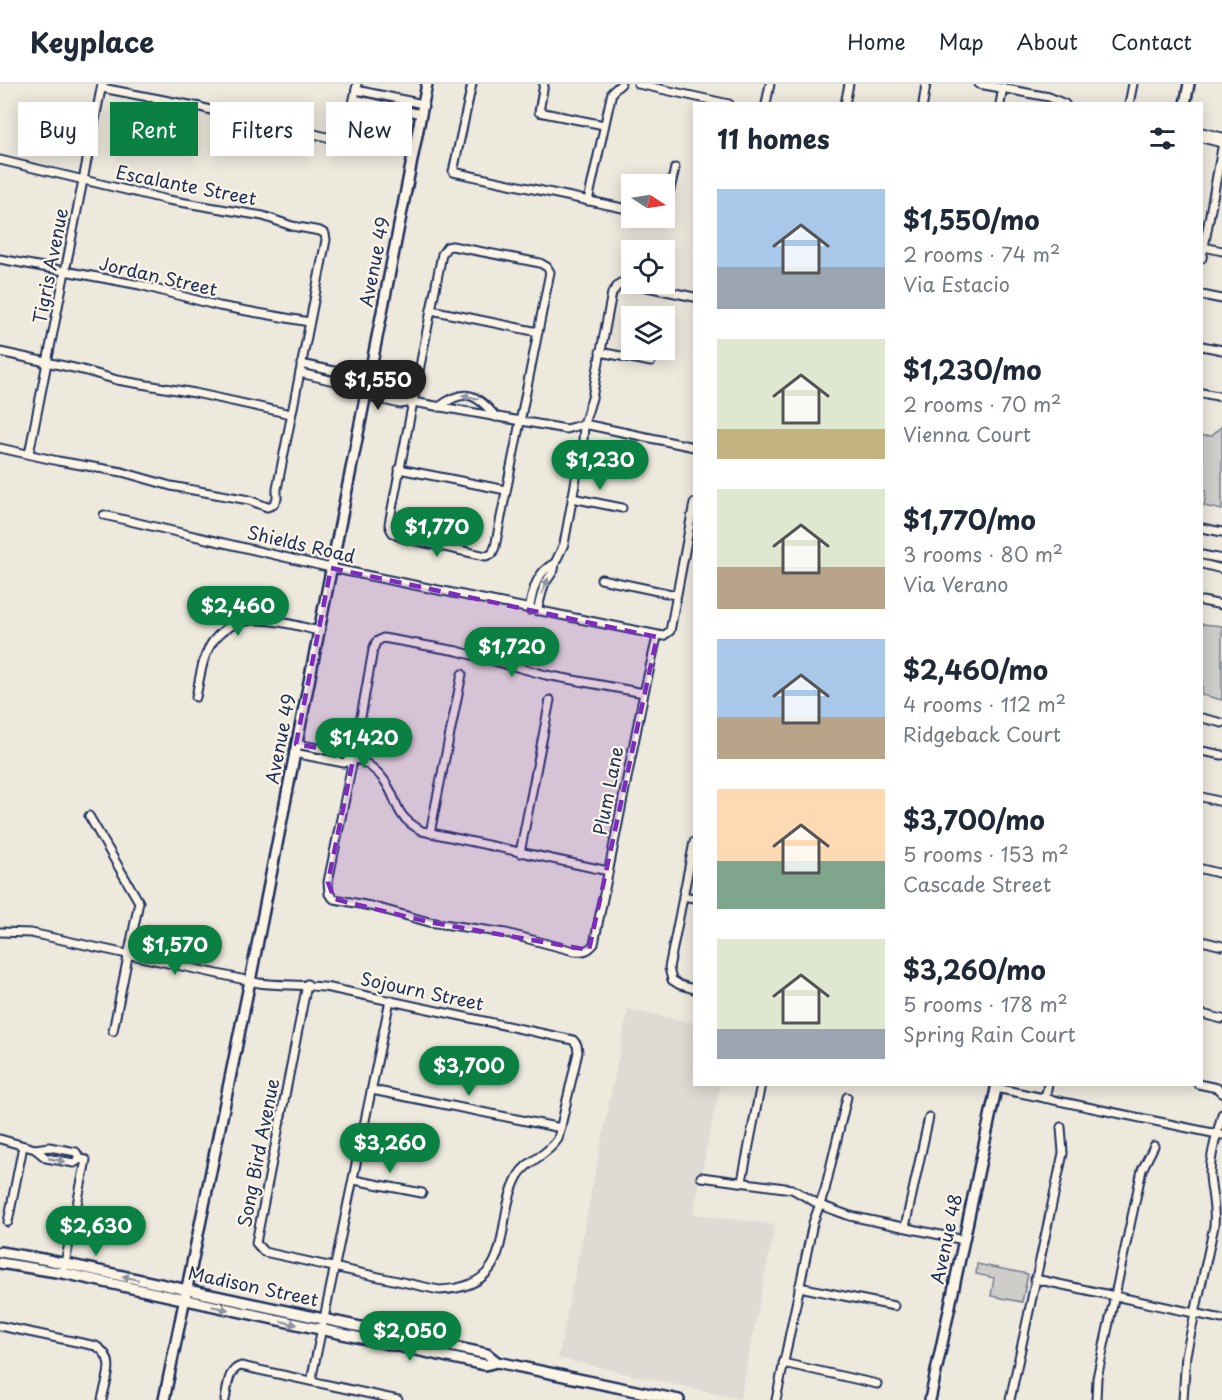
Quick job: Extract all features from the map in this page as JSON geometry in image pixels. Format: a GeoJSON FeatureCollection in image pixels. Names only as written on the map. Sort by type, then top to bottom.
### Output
{"type":"FeatureCollection","features":[{"type":"Feature","properties":{"kind":"main road","name":"Avenue 49"},"geometry":{"type":"LineString","coordinates":[[164,1400],[250,981],[427,84]]}},
{"type":"Feature","properties":{"kind":"main road"},"geometry":{"type":"LineString","coordinates":[[1185,102],[1189,84]]}},
{"type":"Feature","properties":{"kind":"main road","name":"Avenue 48"},"geometry":{"type":"LineString","coordinates":[[930,1400],[997,1086]]}},
{"type":"Feature","properties":{"kind":"main road","name":"Madison Street"},"geometry":{"type":"LineString","coordinates":[[0,1252],[185,1301],[485,1365],[497,1362]]}},
{"type":"Feature","properties":{"kind":"main road","name":"Madison Street"},"geometry":{"type":"LineString","coordinates":[[0,1263],[64,1268],[188,1290],[487,1354],[497,1362],[654,1397],[679,1400]]}},
{"type":"Feature","properties":{"kind":"street"},"geometry":{"type":"LineString","coordinates":[[472,84],[453,172],[621,208]]}},
{"type":"Feature","properties":{"kind":"street"},"geometry":{"type":"LineString","coordinates":[[544,84],[539,112],[604,125]]}},
{"type":"Feature","properties":{"kind":"street"},"geometry":{"type":"LineString","coordinates":[[638,84],[720,102]]}},
{"type":"Feature","properties":{"kind":"street"},"geometry":{"type":"LineString","coordinates":[[766,102],[770,84]]}},
{"type":"Feature","properties":{"kind":"street"},"geometry":{"type":"LineString","coordinates":[[845,102],[849,84]]}},
{"type":"Feature","properties":{"kind":"street"},"geometry":{"type":"LineString","coordinates":[[923,102],[927,84]]}},
{"type":"Feature","properties":{"kind":"street"},"geometry":{"type":"LineString","coordinates":[[979,84],[1004,86],[1060,102]]}},
{"type":"Feature","properties":{"kind":"street"},"geometry":{"type":"LineString","coordinates":[[1129,102],[1133,84]]}},
{"type":"Feature","properties":{"kind":"street"},"geometry":{"type":"LineString","coordinates":[[588,201],[612,92],[619,85]]}},
{"type":"Feature","properties":{"kind":"street"},"geometry":{"type":"LineString","coordinates":[[102,86],[200,107],[272,128],[343,140],[347,136],[357,87],[422,109]]}},
{"type":"Feature","properties":{"kind":"street","name":"Tigris Avenue"},"geometry":{"type":"LineString","coordinates":[[29,454],[102,86]]}},
{"type":"Feature","properties":{"kind":"street"},"geometry":{"type":"LineString","coordinates":[[1000,102],[1004,86]]}},
{"type":"Feature","properties":{"kind":"street"},"geometry":{"type":"LineString","coordinates":[[354,99],[422,109]]}},
{"type":"Feature","properties":{"kind":"street"},"geometry":{"type":"LineString","coordinates":[[1203,132],[1222,137]]}},
{"type":"Feature","properties":{"kind":"street"},"geometry":{"type":"LineString","coordinates":[[1203,138],[1222,143]]}},
{"type":"Feature","properties":{"kind":"street"},"geometry":{"type":"LineString","coordinates":[[1203,252],[1222,148]]}},
{"type":"Feature","properties":{"kind":"street","name":"Escalante Street"},"geometry":{"type":"LineString","coordinates":[[0,160],[168,200],[263,216],[292,226],[320,231],[325,234],[326,240],[309,322]]}},
{"type":"Feature","properties":{"kind":"street"},"geometry":{"type":"LineString","coordinates":[[674,174],[675,168]]}},
{"type":"Feature","properties":{"kind":"street"},"geometry":{"type":"LineString","coordinates":[[1213,199],[1222,201]]}},
{"type":"Feature","properties":{"kind":"street"},"geometry":{"type":"LineString","coordinates":[[458,247],[540,263],[547,267],[550,273],[538,332],[492,554],[486,556],[403,538],[391,531],[389,524],[399,469],[442,254],[447,248],[458,247]]}},
{"type":"Feature","properties":{"kind":"street"},"geometry":{"type":"LineString","coordinates":[[1204,247],[1222,250]]}},
{"type":"Feature","properties":{"kind":"street","name":"Jordan Street"},"geometry":{"type":"LineString","coordinates":[[0,259],[140,285],[219,306],[309,322]]}},
{"type":"Feature","properties":{"kind":"street"},"geometry":{"type":"LineString","coordinates":[[537,611],[544,585],[554,570],[564,544],[583,441],[584,424],[592,398],[612,293],[617,285],[621,284]]}},
{"type":"Feature","properties":{"kind":"street"},"geometry":{"type":"LineString","coordinates":[[675,293],[693,297]]}},
{"type":"Feature","properties":{"kind":"street"},"geometry":{"type":"LineString","coordinates":[[1203,295],[1222,299]]}},
{"type":"Feature","properties":{"kind":"street"},"geometry":{"type":"LineString","coordinates":[[431,310],[538,332]]}},
{"type":"Feature","properties":{"kind":"street"},"geometry":{"type":"LineString","coordinates":[[0,448],[122,472],[171,486],[249,501],[267,507],[273,505],[278,499],[277,489],[309,322]]}},
{"type":"Feature","properties":{"kind":"street"},"geometry":{"type":"LineString","coordinates":[[1203,346],[1222,350]]}},
{"type":"Feature","properties":{"kind":"street"},"geometry":{"type":"LineString","coordinates":[[0,352],[117,380],[206,395],[291,414]]}},
{"type":"Feature","properties":{"kind":"street"},"geometry":{"type":"LineString","coordinates":[[600,352],[651,362]]}},
{"type":"Feature","properties":{"kind":"street"},"geometry":{"type":"LineString","coordinates":[[302,364],[362,377],[367,389],[375,398],[400,404],[413,402],[566,429],[584,424],[693,447]]}},
{"type":"Feature","properties":{"kind":"street"},"geometry":{"type":"LineString","coordinates":[[300,373],[367,389]]}},
{"type":"Feature","properties":{"kind":"street"},"geometry":{"type":"LineString","coordinates":[[1203,393],[1222,398]]}},
{"type":"Feature","properties":{"kind":"street"},"geometry":{"type":"LineString","coordinates":[[439,407],[455,396],[469,396],[482,401],[496,417]]}},
{"type":"Feature","properties":{"kind":"street"},"geometry":{"type":"LineString","coordinates":[[399,469],[506,490]]}},
{"type":"Feature","properties":{"kind":"street"},"geometry":{"type":"LineString","coordinates":[[572,498],[622,508]]}},
{"type":"Feature","properties":{"kind":"street"},"geometry":{"type":"LineString","coordinates":[[601,579],[676,595],[693,508]]}},
{"type":"Feature","properties":{"kind":"street","name":"Shields Road"},"geometry":{"type":"LineString","coordinates":[[104,515],[331,568],[657,636],[667,634],[671,626],[676,595]]}},
{"type":"Feature","properties":{"kind":"street"},"geometry":{"type":"LineString","coordinates":[[1203,528],[1222,532]]}},
{"type":"Feature","properties":{"kind":"street"},"geometry":{"type":"LineString","coordinates":[[1203,555],[1222,559]]}},
{"type":"Feature","properties":{"kind":"street"},"geometry":{"type":"LineString","coordinates":[[529,610],[541,572],[555,563]]}},
{"type":"Feature","properties":{"kind":"street"},"geometry":{"type":"LineString","coordinates":[[1203,564],[1222,568]]}},
{"type":"Feature","properties":{"kind":"street"},"geometry":{"type":"LineString","coordinates":[[1203,601],[1222,605]]}},
{"type":"Feature","properties":{"kind":"street"},"geometry":{"type":"LineString","coordinates":[[196,697],[204,662],[214,640],[230,626],[246,621],[266,619],[319,631]]}},
{"type":"Feature","properties":{"kind":"street","name":"Plum Lane"},"geometry":{"type":"LineString","coordinates":[[353,759],[328,882],[330,894],[334,898],[375,907],[409,918],[493,930],[574,951],[589,950],[594,944],[657,636]]}},
{"type":"Feature","properties":{"kind":"street"},"geometry":{"type":"LineString","coordinates":[[353,759],[373,651],[376,642],[383,638],[457,651],[546,675],[644,693]]}},
{"type":"Feature","properties":{"kind":"street"},"geometry":{"type":"LineString","coordinates":[[430,833],[462,674]]}},
{"type":"Feature","properties":{"kind":"street"},"geometry":{"type":"LineString","coordinates":[[520,853],[550,700]]}},
{"type":"Feature","properties":{"kind":"street"},"geometry":{"type":"LineString","coordinates":[[1203,718],[1222,723]]}},
{"type":"Feature","properties":{"kind":"street"},"geometry":{"type":"LineString","coordinates":[[295,749],[344,763],[353,759],[363,762],[385,781],[400,815],[416,827],[430,833],[609,871]]}},
{"type":"Feature","properties":{"kind":"street"},"geometry":{"type":"LineString","coordinates":[[1203,750],[1222,754]]}},
{"type":"Feature","properties":{"kind":"street"},"geometry":{"type":"LineString","coordinates":[[1203,797],[1222,802]]}},
{"type":"Feature","properties":{"kind":"street"},"geometry":{"type":"LineString","coordinates":[[89,816],[139,902],[113,1031]]}},
{"type":"Feature","properties":{"kind":"street"},"geometry":{"type":"LineString","coordinates":[[693,847],[669,972],[672,980],[693,989]]}},
{"type":"Feature","properties":{"kind":"street"},"geometry":{"type":"LineString","coordinates":[[1203,869],[1222,874]]}},
{"type":"Feature","properties":{"kind":"street"},"geometry":{"type":"LineString","coordinates":[[683,896],[693,898]]}},
{"type":"Feature","properties":{"kind":"street","name":"Sojourn Street"},"geometry":{"type":"LineString","coordinates":[[0,932],[31,933],[250,981],[281,986],[307,984],[573,1040],[578,1052],[561,1128]]}},
{"type":"Feature","properties":{"kind":"street"},"geometry":{"type":"LineString","coordinates":[[1203,941],[1222,946]]}},
{"type":"Feature","properties":{"kind":"street","name":"Song Bird Avenue"},"geometry":{"type":"LineString","coordinates":[[307,984],[256,1243],[264,1252],[336,1268]]}},
{"type":"Feature","properties":{"kind":"street"},"geometry":{"type":"LineString","coordinates":[[311,1381],[390,1000]]}},
{"type":"Feature","properties":{"kind":"street"},"geometry":{"type":"LineString","coordinates":[[1203,1014],[1222,1019]]}},
{"type":"Feature","properties":{"kind":"street"},"geometry":{"type":"LineString","coordinates":[[1203,1085],[1220,1090]]}},
{"type":"Feature","properties":{"kind":"street"},"geometry":{"type":"LineString","coordinates":[[742,1181],[761,1086]]}},
{"type":"Feature","properties":{"kind":"street"},"geometry":{"type":"LineString","coordinates":[[997,1086],[1219,1134]]}},
{"type":"Feature","properties":{"kind":"street"},"geometry":{"type":"LineString","coordinates":[[1045,1098],[1048,1086]]}},
{"type":"Feature","properties":{"kind":"street"},"geometry":{"type":"LineString","coordinates":[[336,1268],[439,1290],[452,1289],[476,1281],[492,1267],[498,1254],[513,1186],[519,1174],[526,1166],[552,1149],[561,1128],[372,1090]]}},
{"type":"Feature","properties":{"kind":"street"},"geometry":{"type":"LineString","coordinates":[[776,1400],[798,1287],[846,1097]]}},
{"type":"Feature","properties":{"kind":"street"},"geometry":{"type":"LineString","coordinates":[[1183,1400],[1186,1355],[1214,1226],[1215,1207],[1210,1175],[1222,1114]]}},
{"type":"Feature","properties":{"kind":"street"},"geometry":{"type":"LineString","coordinates":[[905,1227],[929,1116]]}},
{"type":"Feature","properties":{"kind":"street"},"geometry":{"type":"LineString","coordinates":[[1010,1400],[1063,1153],[1061,1126]]}},
{"type":"Feature","properties":{"kind":"street"},"geometry":{"type":"LineString","coordinates":[[0,1139],[35,1149],[49,1147],[76,1152],[83,1160]]}},
{"type":"Feature","properties":{"kind":"street"},"geometry":{"type":"LineString","coordinates":[[9,1222],[23,1146]]}},
{"type":"Feature","properties":{"kind":"street"},"geometry":{"type":"LineString","coordinates":[[1096,1400],[1097,1378],[1142,1170],[1154,1146]]}},
{"type":"Feature","properties":{"kind":"street"},"geometry":{"type":"LineString","coordinates":[[35,1149],[46,1158],[54,1160],[74,1163],[83,1160]]}},
{"type":"Feature","properties":{"kind":"street"},"geometry":{"type":"LineString","coordinates":[[64,1268],[83,1160]]}},
{"type":"Feature","properties":{"kind":"street"},"geometry":{"type":"LineString","coordinates":[[701,1177],[792,1189],[820,1205],[850,1216],[964,1240]]}},
{"type":"Feature","properties":{"kind":"street"},"geometry":{"type":"LineString","coordinates":[[354,1180],[422,1193]]}},
{"type":"Feature","properties":{"kind":"street"},"geometry":{"type":"LineString","coordinates":[[1035,1279],[1222,1319]]}},
{"type":"Feature","properties":{"kind":"street"},"geometry":{"type":"LineString","coordinates":[[798,1287],[894,1306]]}},
{"type":"Feature","properties":{"kind":"street"},"geometry":{"type":"LineString","coordinates":[[0,1326],[96,1346],[105,1351],[109,1366],[102,1400]]}},
{"type":"Feature","properties":{"kind":"street"},"geometry":{"type":"LineString","coordinates":[[783,1364],[877,1384]]}},
{"type":"Feature","properties":{"kind":"street"},"geometry":{"type":"LineString","coordinates":[[225,1400],[229,1375],[236,1367],[241,1366],[398,1400]]}},
{"type":"Feature","properties":{"kind":"highlighted area"},"geometry":{"type":"Polygon","coordinates":[[[331,568],[657,637],[589,950],[429,922],[334,899],[328,882],[354,755],[296,744],[331,568]]]}},
{"type":"Feature","properties":{"kind":"shaded area"},"geometry":{"type":"Polygon","coordinates":[[[1222,426],[1222,510],[1204,506],[1206,493],[1203,486],[1203,436],[1211,436],[1222,426]]]}},
{"type":"Feature","properties":{"kind":"shaded area"},"geometry":{"type":"Polygon","coordinates":[[[1203,624],[1222,626],[1222,700],[1203,695],[1203,624]]]}},
{"type":"Feature","properties":{"kind":"shaded area"},"geometry":{"type":"Polygon","coordinates":[[[628,1009],[693,1023],[693,1086],[720,1086],[693,1214],[775,1225],[740,1399],[558,1358],[628,1009]]]}},
{"type":"Feature","properties":{"kind":"shaded area"},"geometry":{"type":"Polygon","coordinates":[[[977,1264],[1028,1274],[1022,1302],[991,1296],[994,1278],[976,1274],[977,1264]]]}}]}
